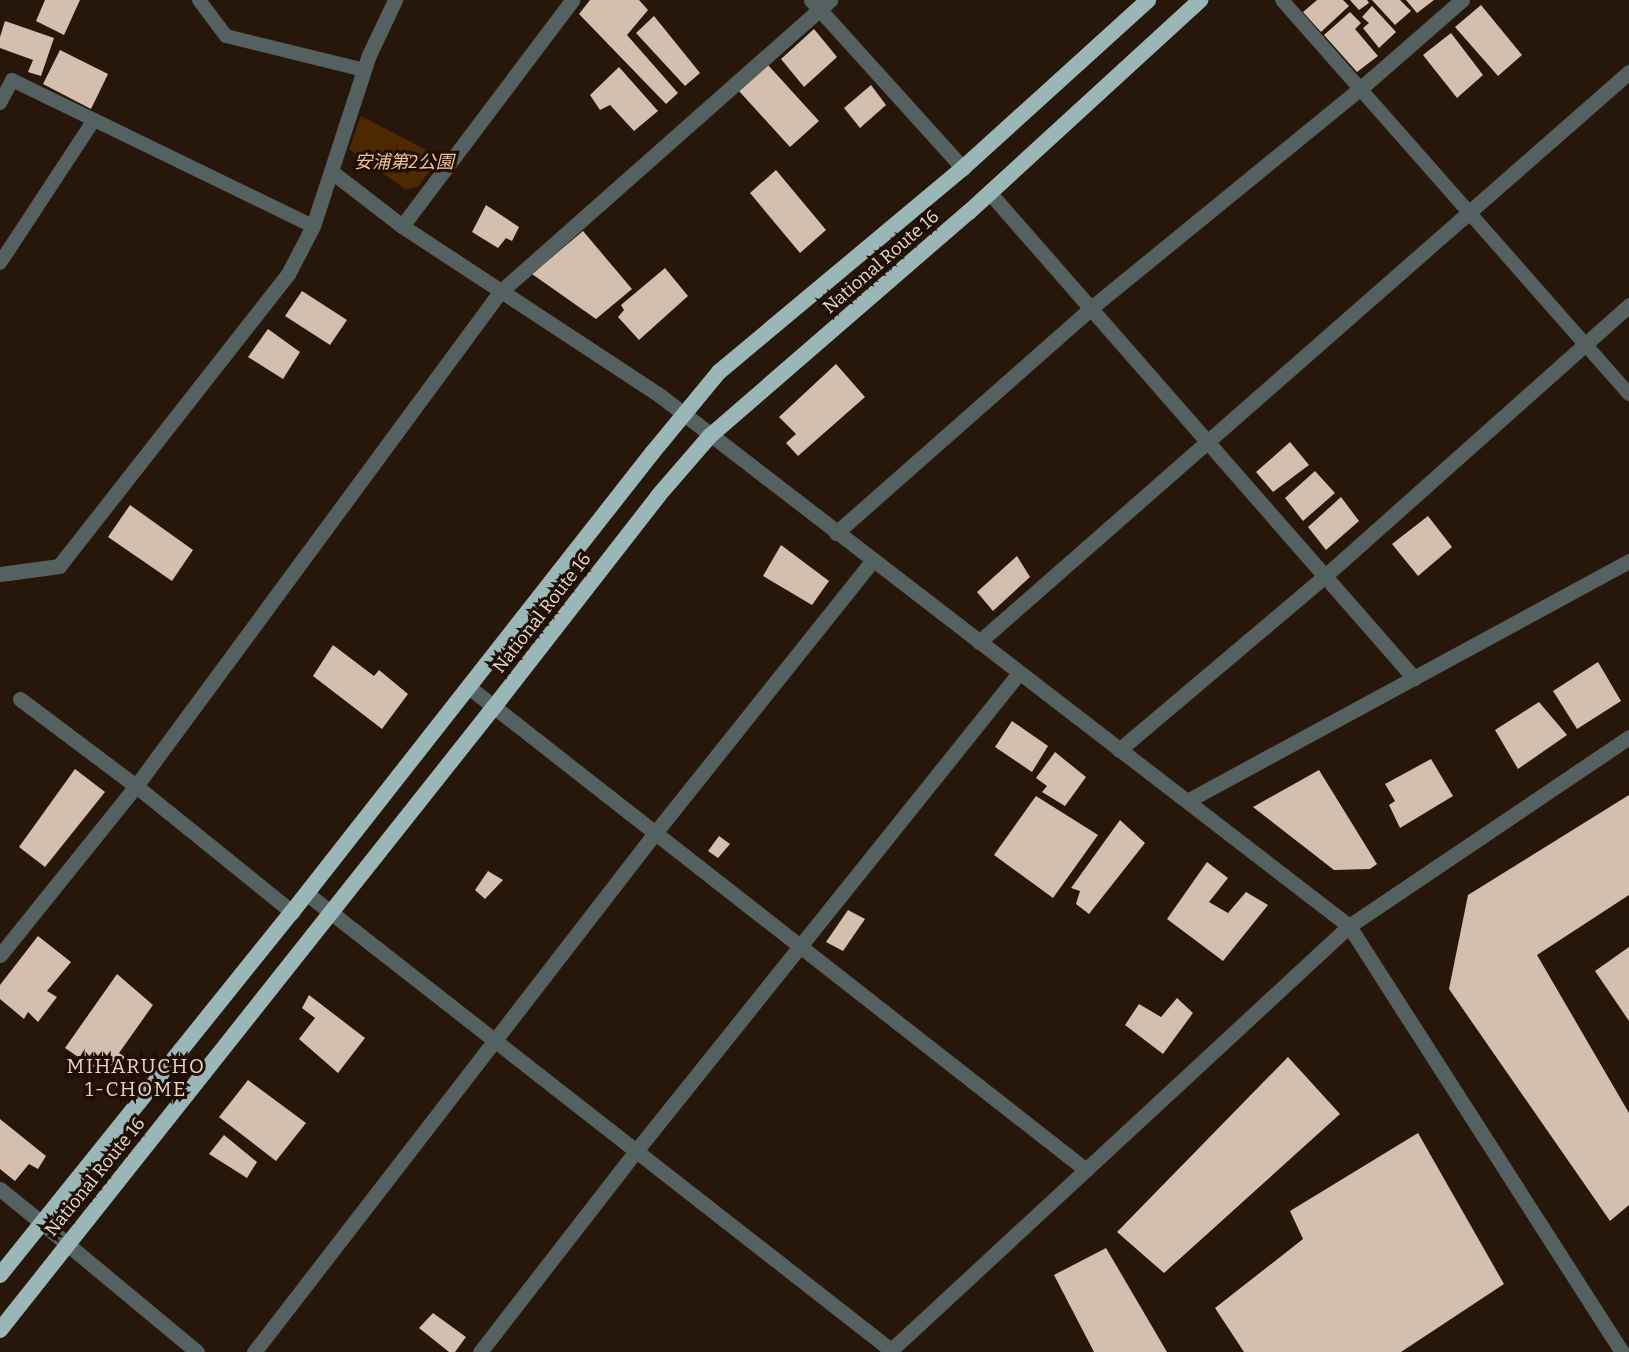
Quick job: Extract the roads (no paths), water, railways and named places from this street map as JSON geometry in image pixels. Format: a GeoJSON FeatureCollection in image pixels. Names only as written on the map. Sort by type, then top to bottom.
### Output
{"type":"FeatureCollection","features":[{"type":"Feature","properties":{"kind":"highway","name":"National Route 16"},"geometry":{"type":"LineString","coordinates":[[0,1275],[292,912],[653,452],[719,372],[963,168],[1148,0]]}},
{"type":"Feature","properties":{"kind":"highway","name":"National Route 16"},"geometry":{"type":"LineString","coordinates":[[0,1330],[494,707],[658,496],[710,436],[989,192],[1200,0]]}},
{"type":"Feature","properties":{"kind":"street"},"geometry":{"type":"LineString","coordinates":[[0,574],[59,566],[288,274],[313,226],[364,70],[395,0]]}},
{"type":"Feature","properties":{"kind":"street"},"geometry":{"type":"LineString","coordinates":[[402,226],[572,0]]}},
{"type":"Feature","properties":{"kind":"street"},"geometry":{"type":"LineString","coordinates":[[836,533],[1091,308],[1361,88],[1462,0]]}},
{"type":"Feature","properties":{"kind":"street"},"geometry":{"type":"LineString","coordinates":[[0,955],[136,786],[500,292],[820,3],[963,168]]}},
{"type":"Feature","properties":{"kind":"street"},"geometry":{"type":"LineString","coordinates":[[980,642],[1209,444],[1629,72]]}},
{"type":"Feature","properties":{"kind":"street"},"geometry":{"type":"LineString","coordinates":[[332,172],[402,226],[658,394],[1349,926],[1622,1352]]}},
{"type":"Feature","properties":{"kind":"street"},"geometry":{"type":"LineString","coordinates":[[989,192],[1414,678]]}},
{"type":"Feature","properties":{"kind":"street"},"geometry":{"type":"LineString","coordinates":[[1119,750],[1325,576],[1629,305]]}},
{"type":"Feature","properties":{"kind":"street"},"geometry":{"type":"LineString","coordinates":[[254,1352],[496,1042],[655,833],[873,560]]}},
{"type":"Feature","properties":{"kind":"street"},"geometry":{"type":"LineString","coordinates":[[1187,801],[1629,561]]}},
{"type":"Feature","properties":{"kind":"street"},"geometry":{"type":"LineString","coordinates":[[480,1352],[636,1151],[1019,673]]}},
{"type":"Feature","properties":{"kind":"street"},"geometry":{"type":"LineString","coordinates":[[470,688],[1086,1170]]}},
{"type":"Feature","properties":{"kind":"street"},"geometry":{"type":"LineString","coordinates":[[20,699],[136,786],[292,912]]}},
{"type":"Feature","properties":{"kind":"street"},"geometry":{"type":"LineString","coordinates":[[306,893],[890,1351],[1349,926],[1629,737]]}},
{"type":"Feature","properties":{"kind":"street"},"geometry":{"type":"LineString","coordinates":[[0,1189],[197,1352]]}},
{"type":"Feature","properties":{"kind":"lane"},"geometry":{"type":"LineString","coordinates":[[199,0],[226,36],[364,70]]}},
{"type":"Feature","properties":{"kind":"lane"},"geometry":{"type":"LineString","coordinates":[[1282,0],[1629,394]]}},
{"type":"Feature","properties":{"kind":"lane"},"geometry":{"type":"LineString","coordinates":[[0,103],[12,81],[313,226]]}},
{"type":"Feature","properties":{"kind":"lane"},"geometry":{"type":"LineString","coordinates":[[0,262],[94,120]]}},
{"type":"Feature","properties":{"kind":"district","name":"MIHARUCHO 1-CHOME"},"geometry":{"type":"Point","coordinates":[136,1078]}},
{"type":"Feature","properties":{"kind":"park label","name":"安浦第2公園"},"geometry":{"type":"Point","coordinates":[404,162]}}]}
